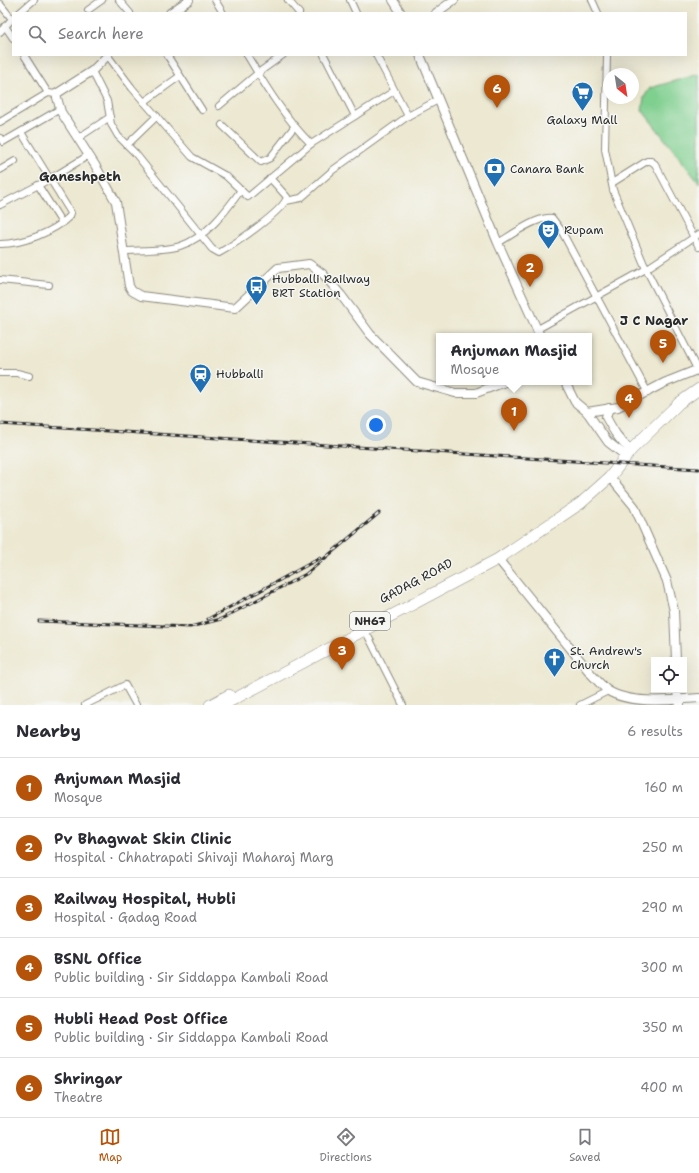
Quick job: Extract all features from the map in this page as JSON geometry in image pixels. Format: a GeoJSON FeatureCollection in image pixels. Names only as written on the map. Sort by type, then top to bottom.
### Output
{"type":"FeatureCollection","features":[{"type":"Feature","properties":{"kind":"highway","name":"NH67"},"geometry":{"type":"LineString","coordinates":[[628,453],[679,403],[699,389]]}},
{"type":"Feature","properties":{"kind":"highway","name":"GADAG ROAD"},"geometry":{"type":"LineString","coordinates":[[223,705],[498,559],[530,539],[581,503],[610,477],[628,453]]}},
{"type":"Feature","properties":{"kind":"highway","name":"GADAG ROAD"},"geometry":{"type":"LineString","coordinates":[[210,705],[495,554],[530,539]]}},
{"type":"Feature","properties":{"kind":"street"},"geometry":{"type":"LineString","coordinates":[[20,12],[34,0]]}},
{"type":"Feature","properties":{"kind":"street"},"geometry":{"type":"LineString","coordinates":[[88,10],[102,0]]}},
{"type":"Feature","properties":{"kind":"street"},"geometry":{"type":"LineString","coordinates":[[119,0],[129,12]]}},
{"type":"Feature","properties":{"kind":"street"},"geometry":{"type":"LineString","coordinates":[[171,12],[189,0]]}},
{"type":"Feature","properties":{"kind":"street"},"geometry":{"type":"LineString","coordinates":[[216,0],[222,12]]}},
{"type":"Feature","properties":{"kind":"street"},"geometry":{"type":"LineString","coordinates":[[288,0],[298,12]]}},
{"type":"Feature","properties":{"kind":"street"},"geometry":{"type":"LineString","coordinates":[[350,0],[356,12]]}},
{"type":"Feature","properties":{"kind":"street"},"geometry":{"type":"LineString","coordinates":[[393,0],[400,12]]}},
{"type":"Feature","properties":{"kind":"street"},"geometry":{"type":"LineString","coordinates":[[437,12],[454,0]]}},
{"type":"Feature","properties":{"kind":"street"},"geometry":{"type":"LineString","coordinates":[[592,0],[598,12]]}},
{"type":"Feature","properties":{"kind":"street"},"geometry":{"type":"LineString","coordinates":[[0,4],[12,19],[0,32]]}},
{"type":"Feature","properties":{"kind":"street"},"geometry":{"type":"LineString","coordinates":[[5,26],[12,36]]}},
{"type":"Feature","properties":{"kind":"street"},"geometry":{"type":"LineString","coordinates":[[25,56],[52,94],[60,110],[89,155],[116,202],[129,286],[132,291],[141,296],[235,308],[278,268],[309,264],[323,274],[342,295],[370,334],[417,382],[438,390],[455,393],[476,393],[497,385]]}},
{"type":"Feature","properties":{"kind":"street"},"geometry":{"type":"LineString","coordinates":[[0,122],[92,71],[108,56],[144,102],[192,157],[226,176],[248,197],[311,144],[394,91]]}},
{"type":"Feature","properties":{"kind":"street"},"geometry":{"type":"LineString","coordinates":[[168,56],[202,110]]}},
{"type":"Feature","properties":{"kind":"street"},"geometry":{"type":"LineString","coordinates":[[248,56],[294,127],[311,144]]}},
{"type":"Feature","properties":{"kind":"street"},"geometry":{"type":"LineString","coordinates":[[219,106],[258,73],[282,56]]}},
{"type":"Feature","properties":{"kind":"street"},"geometry":{"type":"LineString","coordinates":[[325,56],[355,116]]}},
{"type":"Feature","properties":{"kind":"street"},"geometry":{"type":"LineString","coordinates":[[376,56],[408,116]]}},
{"type":"Feature","properties":{"kind":"street"},"geometry":{"type":"LineString","coordinates":[[420,56],[498,243],[538,333],[646,269],[699,234]]}},
{"type":"Feature","properties":{"kind":"street"},"geometry":{"type":"LineString","coordinates":[[587,412],[618,407],[648,393],[664,383],[698,371],[646,269],[612,183],[605,149],[607,56]]}},
{"type":"Feature","properties":{"kind":"street"},"geometry":{"type":"LineString","coordinates":[[92,71],[107,101],[111,124],[116,132],[212,249],[219,253],[233,246],[282,207],[287,197],[270,178]]}},
{"type":"Feature","properties":{"kind":"street"},"geometry":{"type":"LineString","coordinates":[[144,102],[180,76]]}},
{"type":"Feature","properties":{"kind":"street"},"geometry":{"type":"LineString","coordinates":[[286,201],[296,200],[306,195],[333,170],[408,116],[438,100]]}},
{"type":"Feature","properties":{"kind":"street"},"geometry":{"type":"LineString","coordinates":[[0,138],[3,142],[60,110]]}},
{"type":"Feature","properties":{"kind":"street"},"geometry":{"type":"LineString","coordinates":[[127,145],[156,116]]}},
{"type":"Feature","properties":{"kind":"street"},"geometry":{"type":"LineString","coordinates":[[78,138],[110,117]]}},
{"type":"Feature","properties":{"kind":"street"},"geometry":{"type":"LineString","coordinates":[[222,125],[262,162],[270,158],[294,127]]}},
{"type":"Feature","properties":{"kind":"street"},"geometry":{"type":"LineString","coordinates":[[0,244],[27,241],[62,223],[70,216],[71,213],[21,132]]}},
{"type":"Feature","properties":{"kind":"street"},"geometry":{"type":"LineString","coordinates":[[0,205],[50,179],[89,155]]}},
{"type":"Feature","properties":{"kind":"street"},"geometry":{"type":"LineString","coordinates":[[0,170],[15,160]]}},
{"type":"Feature","properties":{"kind":"street"},"geometry":{"type":"LineString","coordinates":[[612,183],[647,161],[651,161],[699,247]]}},
{"type":"Feature","properties":{"kind":"street"},"geometry":{"type":"LineString","coordinates":[[38,185],[62,223]]}},
{"type":"Feature","properties":{"kind":"street"},"geometry":{"type":"LineString","coordinates":[[124,251],[179,246],[201,235],[229,207],[241,190]]}},
{"type":"Feature","properties":{"kind":"street"},"geometry":{"type":"LineString","coordinates":[[498,243],[538,220],[547,217],[552,218],[561,230],[648,393]]}},
{"type":"Feature","properties":{"kind":"street"},"geometry":{"type":"LineString","coordinates":[[0,280],[49,285]]}},
{"type":"Feature","properties":{"kind":"street"},"geometry":{"type":"LineString","coordinates":[[0,373],[17,373],[30,376]]}},
{"type":"Feature","properties":{"kind":"street"},"geometry":{"type":"LineString","coordinates":[[566,385],[575,402],[587,412],[608,442],[628,453]]}},
{"type":"Feature","properties":{"kind":"street"},"geometry":{"type":"LineString","coordinates":[[609,408],[606,417],[628,453]]}},
{"type":"Feature","properties":{"kind":"street"},"geometry":{"type":"LineString","coordinates":[[610,477],[634,506],[667,581],[674,611],[676,657]]}},
{"type":"Feature","properties":{"kind":"street"},"geometry":{"type":"LineString","coordinates":[[498,559],[592,675],[608,691],[624,698],[679,702],[699,698]]}},
{"type":"Feature","properties":{"kind":"street"},"geometry":{"type":"LineString","coordinates":[[365,630],[403,705]]}},
{"type":"Feature","properties":{"kind":"street"},"geometry":{"type":"LineString","coordinates":[[85,705],[125,685],[136,705]]}},
{"type":"Feature","properties":{"kind":"street"},"geometry":{"type":"LineString","coordinates":[[580,705],[608,691]]}},
{"type":"Feature","properties":{"kind":"green space"},"geometry":{"type":"Polygon","coordinates":[[[699,74],[699,183],[642,110],[644,97],[650,88],[699,74]]]}},
{"type":"Feature","properties":{"kind":"railway"},"geometry":{"type":"LineString","coordinates":[[0,424],[699,469]]}},
{"type":"Feature","properties":{"kind":"railway"},"geometry":{"type":"LineString","coordinates":[[39,621],[190,627],[221,619],[306,574],[379,513]]}},
{"type":"Feature","properties":{"kind":"railway"},"geometry":{"type":"LineString","coordinates":[[208,619],[320,558]]}},
{"type":"Feature","properties":{"kind":"place","name":"Shringar"},"geometry":{"type":"Point","coordinates":[497,108]}},
{"type":"Feature","properties":{"kind":"place","name":"Galaxy Mall"},"geometry":{"type":"Point","coordinates":[582,112]}},
{"type":"Feature","properties":{"kind":"place","name":"Canara Bank"},"geometry":{"type":"Point","coordinates":[495,188]}},
{"type":"Feature","properties":{"kind":"place","name":"Rupam"},"geometry":{"type":"Point","coordinates":[548,250]}},
{"type":"Feature","properties":{"kind":"place","name":"Pv Bhagwat Skin Clinic"},"geometry":{"type":"Point","coordinates":[530,287]}},
{"type":"Feature","properties":{"kind":"place","name":"Hubballi Railway BRT Station"},"geometry":{"type":"Point","coordinates":[256,306]}},
{"type":"Feature","properties":{"kind":"place","name":"Hubli Head Post Office"},"geometry":{"type":"Point","coordinates":[663,363]}},
{"type":"Feature","properties":{"kind":"place","name":"Hubballi"},"geometry":{"type":"Point","coordinates":[200,394]}},
{"type":"Feature","properties":{"kind":"place","name":"BSNL Office"},"geometry":{"type":"Point","coordinates":[629,418]}},
{"type":"Feature","properties":{"kind":"place","name":"Anjuman Masjid"},"geometry":{"type":"Point","coordinates":[514,431]}},
{"type":"Feature","properties":{"kind":"place","name":"Railway Hospital, Hubli"},"geometry":{"type":"Point","coordinates":[342,670]}},
{"type":"Feature","properties":{"kind":"place","name":"St. Andrew's Church"},"geometry":{"type":"Point","coordinates":[554,678]}},
{"type":"Feature","properties":{"kind":"district","name":"Ganeshpeth"},"geometry":{"type":"Point","coordinates":[80,176]}},
{"type":"Feature","properties":{"kind":"district","name":"J C Nagar"},"geometry":{"type":"Point","coordinates":[654,320]}}]}
